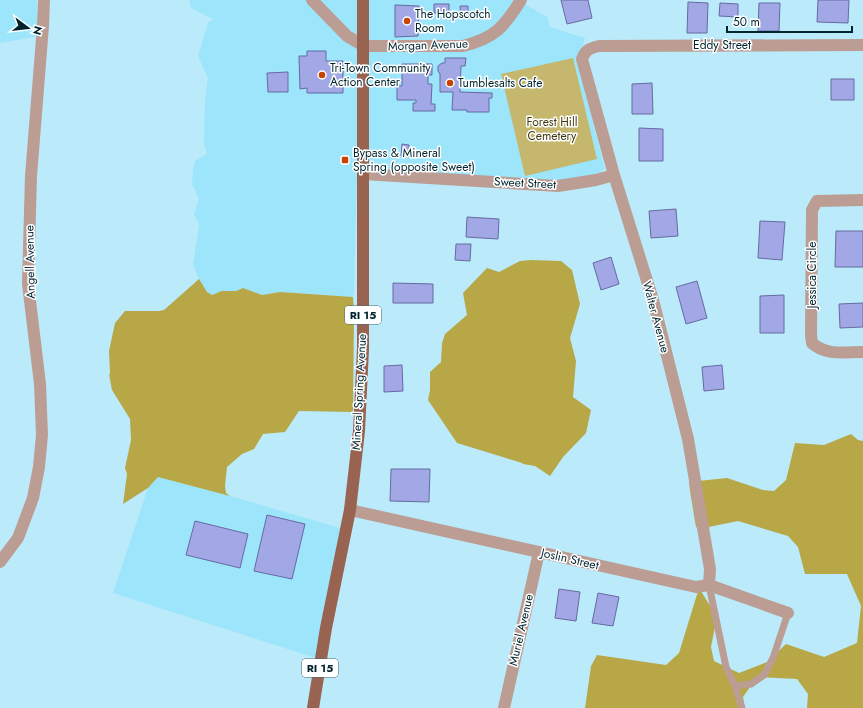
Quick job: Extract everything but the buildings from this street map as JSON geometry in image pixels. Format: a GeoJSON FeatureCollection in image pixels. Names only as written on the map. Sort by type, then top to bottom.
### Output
{"type":"FeatureCollection","features":[{"type":"Feature","properties":{"kind":"main road","name":"Mineral Spring Avenue"},"geometry":{"type":"LineString","coordinates":[[313,708],[326,628],[350,510],[359,431],[363,349],[363,0]]}},
{"type":"Feature","properties":{"kind":"street","name":"Angell Avenue"},"geometry":{"type":"LineString","coordinates":[[0,562],[18,538],[33,498],[39,467],[42,435],[40,384],[28,284],[31,176],[44,0]]}},
{"type":"Feature","properties":{"kind":"street"},"geometry":{"type":"LineString","coordinates":[[312,0],[347,36],[364,46]]}},
{"type":"Feature","properties":{"kind":"street","name":"Morgan Avenue"},"geometry":{"type":"LineString","coordinates":[[364,46],[463,46],[476,43],[490,36],[501,28],[521,0]]}},
{"type":"Feature","properties":{"kind":"street","name":"Eddy Street"},"geometry":{"type":"LineString","coordinates":[[584,53],[590,48],[599,46],[863,45]]}},
{"type":"Feature","properties":{"kind":"street","name":"Walter Avenue"},"geometry":{"type":"LineString","coordinates":[[584,53],[582,59],[584,70],[614,175],[653,300],[688,439],[710,569],[708,585]]}},
{"type":"Feature","properties":{"kind":"street","name":"Sweet Street"},"geometry":{"type":"LineString","coordinates":[[363,174],[558,186],[596,180],[614,175]]}},
{"type":"Feature","properties":{"kind":"street","name":"Jessica Circle"},"geometry":{"type":"LineString","coordinates":[[863,200],[817,201],[812,210],[811,335],[812,343],[817,348],[827,352],[863,352]]}},
{"type":"Feature","properties":{"kind":"street","name":"Joslin Street"},"geometry":{"type":"LineString","coordinates":[[350,510],[696,587],[708,585],[788,613]]}},
{"type":"Feature","properties":{"kind":"street","name":"Muriel Avenue"},"geometry":{"type":"LineString","coordinates":[[504,708],[539,552]]}},
{"type":"Feature","properties":{"kind":"lane"},"geometry":{"type":"LineString","coordinates":[[708,585],[726,667],[735,686],[742,708]]}},
{"type":"Feature","properties":{"kind":"lane"},"geometry":{"type":"LineString","coordinates":[[735,686],[751,684],[764,675],[773,658],[788,613]]}},
{"type":"Feature","properties":{"kind":"shaded area"},"geometry":{"type":"Polygon","coordinates":[[[0,0],[37,0],[38,34],[35,37],[0,43],[0,0]]]}},
{"type":"Feature","properties":{"kind":"shaded area"},"geometry":{"type":"Polygon","coordinates":[[[189,0],[518,0],[547,17],[550,27],[585,38],[583,46],[576,57],[605,169],[599,173],[565,181],[358,168],[353,297],[280,292],[262,295],[243,288],[236,291],[222,291],[212,295],[207,292],[193,265],[199,225],[194,214],[199,199],[192,184],[195,161],[207,154],[204,144],[205,102],[208,78],[198,56],[208,23],[213,19],[191,8],[189,0]]]}},
{"type":"Feature","properties":{"kind":"shaded area"},"geometry":{"type":"Polygon","coordinates":[[[520,261],[561,261],[572,270],[580,304],[570,338],[576,361],[573,397],[591,410],[586,433],[563,457],[550,476],[535,466],[523,464],[457,443],[428,400],[430,390],[430,372],[441,362],[442,343],[445,334],[467,315],[463,293],[487,268],[499,272],[520,261]]]}},
{"type":"Feature","properties":{"kind":"shaded area"},"geometry":{"type":"Polygon","coordinates":[[[199,279],[207,292],[212,295],[222,291],[236,291],[243,288],[262,295],[280,292],[353,297],[353,412],[299,411],[285,432],[263,434],[254,449],[242,454],[227,467],[225,486],[226,493],[230,496],[158,477],[148,488],[123,504],[127,474],[125,468],[131,440],[130,419],[112,390],[109,374],[109,351],[115,323],[125,311],[164,310],[199,279]]]}},
{"type":"Feature","properties":{"kind":"shaded area"},"geometry":{"type":"Polygon","coordinates":[[[851,434],[858,440],[863,441],[863,708],[807,708],[808,694],[797,679],[757,677],[743,697],[745,708],[585,708],[591,666],[597,655],[666,665],[679,653],[699,588],[717,617],[711,647],[714,661],[739,673],[767,662],[786,644],[824,657],[857,643],[861,606],[847,574],[805,574],[798,547],[788,536],[738,521],[699,529],[696,527],[689,482],[727,478],[763,490],[774,491],[786,480],[795,443],[824,445],[851,434]]]}},
{"type":"Feature","properties":{"kind":"shaded area"},"geometry":{"type":"Polygon","coordinates":[[[158,477],[340,528],[316,658],[113,593],[148,488],[158,477]]]}},
{"type":"Feature","properties":{"kind":"green space","name":"Forest Hill Cemetery"},"geometry":{"type":"Polygon","coordinates":[[[573,58],[597,159],[525,176],[501,74],[573,58]]]}},
{"type":"Feature","properties":{"kind":"place","name":"The Hopscotch Room"},"geometry":{"type":"Point","coordinates":[407,21]}},
{"type":"Feature","properties":{"kind":"place","name":"Tri-Town Community Action Center"},"geometry":{"type":"Point","coordinates":[322,75]}},
{"type":"Feature","properties":{"kind":"place","name":"Tumblesalts Cafe"},"geometry":{"type":"Point","coordinates":[450,83]}},
{"type":"Feature","properties":{"kind":"place","name":"Bypass & Mineral Spring (opposite Sweet)"},"geometry":{"type":"Point","coordinates":[345,160]}}]}
